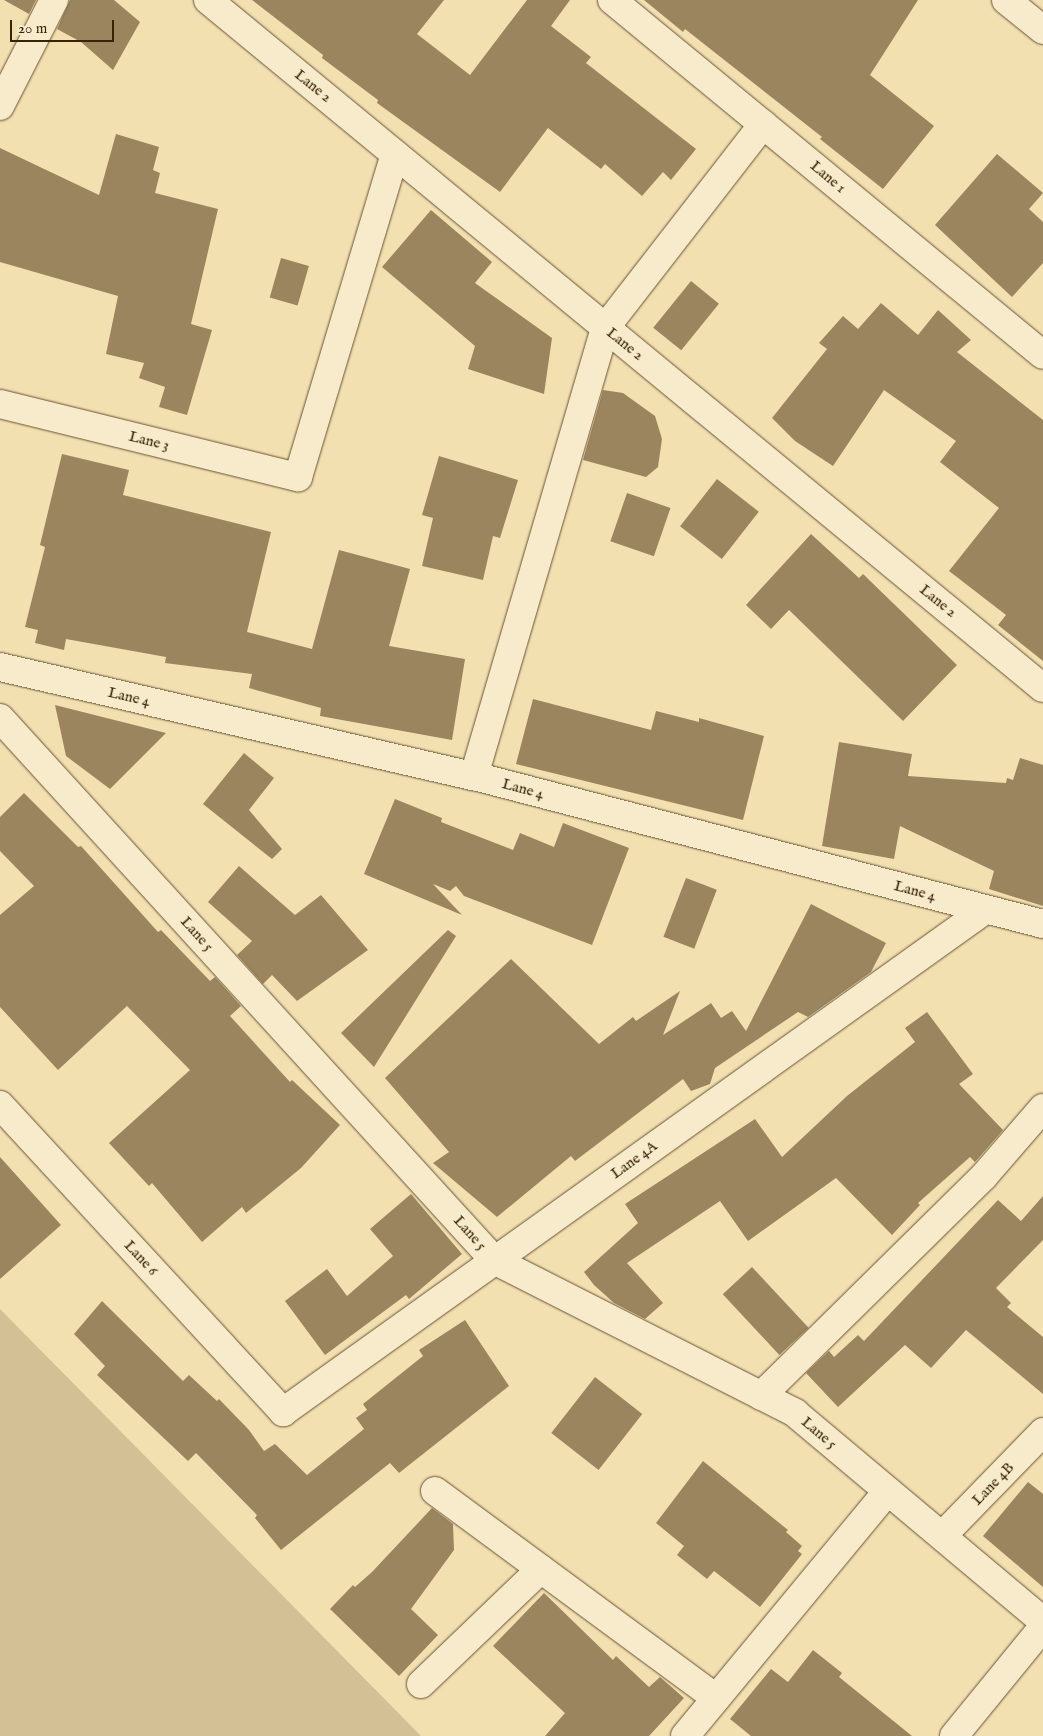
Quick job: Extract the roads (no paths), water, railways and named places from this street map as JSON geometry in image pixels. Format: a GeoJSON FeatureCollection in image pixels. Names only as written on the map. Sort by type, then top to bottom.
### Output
{"type":"FeatureCollection","features":[{"type":"Feature","properties":{"kind":"street"},"geometry":{"type":"LineString","coordinates":[[0,106],[54,0]]}},
{"type":"Feature","properties":{"kind":"street","name":"Lane 2"},"geometry":{"type":"LineString","coordinates":[[208,0],[1043,688]]}},
{"type":"Feature","properties":{"kind":"street","name":"Lane 1"},"geometry":{"type":"LineString","coordinates":[[612,0],[1043,354]]}},
{"type":"Feature","properties":{"kind":"street"},"geometry":{"type":"LineString","coordinates":[[1006,0],[1043,30]]}},
{"type":"Feature","properties":{"kind":"street"},"geometry":{"type":"LineString","coordinates":[[474,776],[605,328],[764,124]]}},
{"type":"Feature","properties":{"kind":"street","name":"Lane 3"},"geometry":{"type":"LineString","coordinates":[[0,404],[298,477],[395,154]]}},
{"type":"Feature","properties":{"kind":"street","name":"Lane 4"},"geometry":{"type":"LineString","coordinates":[[0,667],[474,776],[1043,924]]}},
{"type":"Feature","properties":{"kind":"street","name":"Lane 5"},"geometry":{"type":"LineString","coordinates":[[0,718],[494,1260],[795,1413],[1043,1621]]}},
{"type":"Feature","properties":{"kind":"street","name":"Lane 4A"},"geometry":{"type":"LineString","coordinates":[[283,1412],[986,909]]}},
{"type":"Feature","properties":{"kind":"street","name":"Lane 6"},"geometry":{"type":"LineString","coordinates":[[0,1105],[283,1412]]}},
{"type":"Feature","properties":{"kind":"street"},"geometry":{"type":"LineString","coordinates":[[762,1396],[984,1176],[1043,1108]]}},
{"type":"Feature","properties":{"kind":"street","name":"Lane 4B"},"geometry":{"type":"LineString","coordinates":[[942,1536],[1043,1432]]}},
{"type":"Feature","properties":{"kind":"street"},"geometry":{"type":"LineString","coordinates":[[435,1491],[716,1698]]}},
{"type":"Feature","properties":{"kind":"street"},"geometry":{"type":"LineString","coordinates":[[685,1736],[888,1491]]}},
{"type":"Feature","properties":{"kind":"street"},"geometry":{"type":"LineString","coordinates":[[421,1684],[541,1569]]}},
{"type":"Feature","properties":{"kind":"street"},"geometry":{"type":"LineString","coordinates":[[954,1736],[1043,1627]]}}]}
